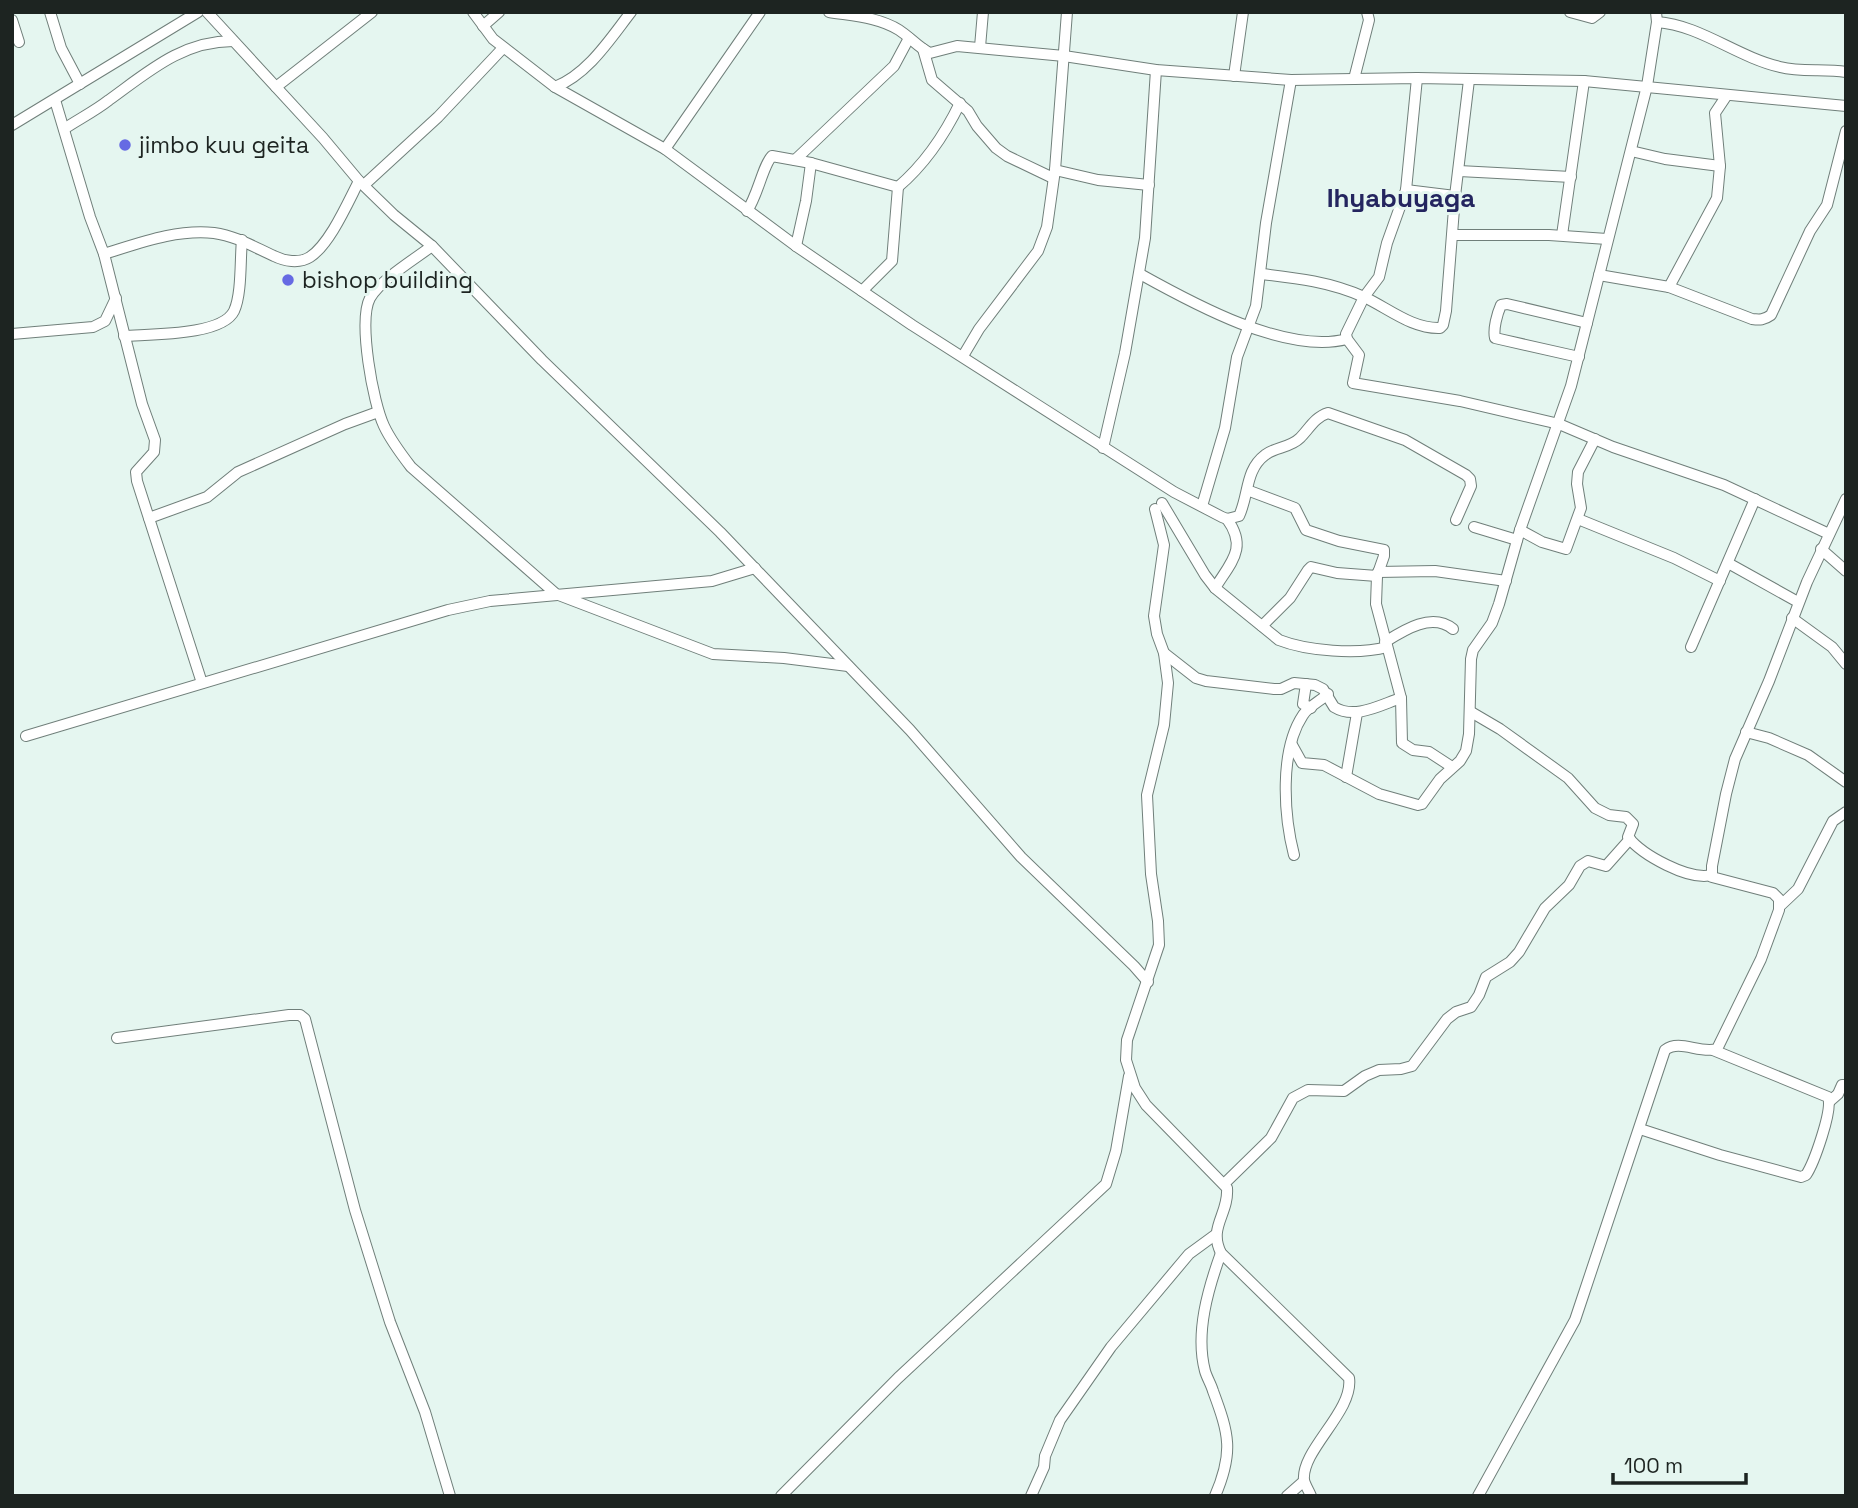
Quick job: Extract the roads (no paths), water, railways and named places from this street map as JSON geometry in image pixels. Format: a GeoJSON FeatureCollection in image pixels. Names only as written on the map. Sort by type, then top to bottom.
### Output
{"type":"FeatureCollection","features":[{"type":"Feature","properties":{"kind":"street"},"geometry":{"type":"LineString","coordinates":[[50,12],[58,41],[80,84]]}},
{"type":"Feature","properties":{"kind":"street"},"geometry":{"type":"LineString","coordinates":[[13,122],[55,100],[198,12]]}},
{"type":"Feature","properties":{"kind":"street"},"geometry":{"type":"LineString","coordinates":[[207,12],[361,183],[432,246],[542,360],[755,568],[952,776],[1021,857],[1148,982]]}},
{"type":"Feature","properties":{"kind":"street"},"geometry":{"type":"LineString","coordinates":[[276,87],[372,12]]}},
{"type":"Feature","properties":{"kind":"street"},"geometry":{"type":"LineString","coordinates":[[472,12],[503,48],[555,87],[665,149],[747,211],[862,291],[1174,492],[1227,519],[1237,533],[1238,548],[1215,588]]}},
{"type":"Feature","properties":{"kind":"street"},"geometry":{"type":"LineString","coordinates":[[483,26],[499,12]]}},
{"type":"Feature","properties":{"kind":"street"},"geometry":{"type":"LineString","coordinates":[[555,87],[585,67],[631,12]]}},
{"type":"Feature","properties":{"kind":"street"},"geometry":{"type":"LineString","coordinates":[[665,149],[760,12]]}},
{"type":"Feature","properties":{"kind":"street"},"geometry":{"type":"LineString","coordinates":[[829,12],[869,18],[890,25],[927,53],[953,46],[980,47],[1156,70],[1291,80],[1417,78],[1584,81],[1846,106]]}},
{"type":"Feature","properties":{"kind":"street"},"geometry":{"type":"LineString","coordinates":[[980,47],[983,12]]}},
{"type":"Feature","properties":{"kind":"street"},"geometry":{"type":"LineString","coordinates":[[963,356],[979,329],[1038,251],[1047,228],[1067,12]]}},
{"type":"Feature","properties":{"kind":"street"},"geometry":{"type":"LineString","coordinates":[[1234,76],[1243,12]]}},
{"type":"Feature","properties":{"kind":"street"},"geometry":{"type":"LineString","coordinates":[[1354,79],[1369,20],[1367,12]]}},
{"type":"Feature","properties":{"kind":"street"},"geometry":{"type":"LineString","coordinates":[[1570,12],[1591,18],[1600,12]]}},
{"type":"Feature","properties":{"kind":"street"},"geometry":{"type":"LineString","coordinates":[[1671,12],[1683,26]]}},
{"type":"Feature","properties":{"kind":"street"},"geometry":{"type":"LineString","coordinates":[[1292,745],[1302,762],[1324,765],[1379,794],[1418,805],[1460,761],[1466,751],[1471,712],[1473,650],[1492,623],[1519,535],[1559,424],[1647,86],[1656,17],[1683,26],[1748,57],[1779,67],[1846,72]]}},
{"type":"Feature","properties":{"kind":"street"},"geometry":{"type":"LineString","coordinates":[[12,20],[19,41]]}},
{"type":"Feature","properties":{"kind":"street"},"geometry":{"type":"LineString","coordinates":[[795,160],[894,66],[909,38]]}},
{"type":"Feature","properties":{"kind":"street"},"geometry":{"type":"LineString","coordinates":[[64,129],[110,100],[132,81],[183,51],[218,41],[233,41]]}},
{"type":"Feature","properties":{"kind":"street"},"geometry":{"type":"LineString","coordinates":[[104,254],[166,236],[214,233],[242,240],[282,260],[297,261],[307,258],[332,230],[361,183],[439,117],[503,48]]}},
{"type":"Feature","properties":{"kind":"street"},"geometry":{"type":"LineString","coordinates":[[923,49],[932,80],[960,103],[996,148],[1007,156],[1054,174],[1149,185]]}},
{"type":"Feature","properties":{"kind":"street"},"geometry":{"type":"LineString","coordinates":[[1103,447],[1145,239],[1156,70]]}},
{"type":"Feature","properties":{"kind":"street"},"geometry":{"type":"LineString","coordinates":[[1417,78],[1406,190],[1387,243],[1379,277],[1364,297],[1347,331],[1347,339],[1359,355],[1353,379],[1355,385],[1460,401],[1559,424],[1639,457],[1724,485],[1829,534]]}},
{"type":"Feature","properties":{"kind":"street"},"geometry":{"type":"LineString","coordinates":[[1202,506],[1225,428],[1237,357],[1256,306],[1262,274],[1266,223],[1291,80]]}},
{"type":"Feature","properties":{"kind":"street"},"geometry":{"type":"LineString","coordinates":[[1262,274],[1314,280],[1364,297],[1413,322],[1440,328],[1446,311],[1455,196],[1469,80]]}},
{"type":"Feature","properties":{"kind":"street"},"geometry":{"type":"LineString","coordinates":[[1562,235],[1584,81]]}},
{"type":"Feature","properties":{"kind":"street"},"geometry":{"type":"LineString","coordinates":[[1669,287],[1717,198],[1720,166],[1716,113],[1727,95]]}},
{"type":"Feature","properties":{"kind":"street"},"geometry":{"type":"LineString","coordinates":[[55,100],[90,217],[104,254],[124,336],[156,446],[154,453],[136,472],[136,481],[202,683]]}},
{"type":"Feature","properties":{"kind":"street"},"geometry":{"type":"LineString","coordinates":[[862,291],[892,261],[898,187],[919,167],[960,103]]}},
{"type":"Feature","properties":{"kind":"street"},"geometry":{"type":"LineString","coordinates":[[1599,275],[1669,287],[1760,320],[1770,315],[1806,239],[1827,205],[1846,131]]}},
{"type":"Feature","properties":{"kind":"street"},"geometry":{"type":"LineString","coordinates":[[1631,151],[1665,159],[1720,166]]}},
{"type":"Feature","properties":{"kind":"street"},"geometry":{"type":"LineString","coordinates":[[747,211],[757,194],[769,157],[811,163],[898,187]]}},
{"type":"Feature","properties":{"kind":"street"},"geometry":{"type":"LineString","coordinates":[[796,246],[811,163]]}},
{"type":"Feature","properties":{"kind":"street"},"geometry":{"type":"LineString","coordinates":[[1458,170],[1570,177]]}},
{"type":"Feature","properties":{"kind":"street"},"geometry":{"type":"LineString","coordinates":[[1406,190],[1455,196]]}},
{"type":"Feature","properties":{"kind":"street"},"geometry":{"type":"LineString","coordinates":[[1453,235],[1562,235],[1607,239]]}},
{"type":"Feature","properties":{"kind":"street"},"geometry":{"type":"LineString","coordinates":[[124,336],[199,330],[227,319],[234,311],[237,300],[242,240]]}},
{"type":"Feature","properties":{"kind":"street"},"geometry":{"type":"LineString","coordinates":[[432,246],[376,290],[367,309],[367,343],[378,412],[396,447],[411,467],[556,594],[702,651],[848,666]]}},
{"type":"Feature","properties":{"kind":"street"},"geometry":{"type":"LineString","coordinates":[[1140,274],[1188,300],[1249,327],[1306,340],[1335,342],[1347,339]]}},
{"type":"Feature","properties":{"kind":"street"},"geometry":{"type":"LineString","coordinates":[[12,334],[93,327],[105,321],[116,298]]}},
{"type":"Feature","properties":{"kind":"street"},"geometry":{"type":"LineString","coordinates":[[1578,356],[1495,338],[1500,309],[1507,304],[1587,323]]}},
{"type":"Feature","properties":{"kind":"street"},"geometry":{"type":"LineString","coordinates":[[149,518],[207,497],[238,472],[378,412]]}},
{"type":"Feature","properties":{"kind":"street"},"geometry":{"type":"LineString","coordinates":[[1227,519],[1239,516],[1253,467],[1266,454],[1293,443],[1319,416],[1332,413],[1405,440],[1471,479],[1471,486],[1456,520]]}},
{"type":"Feature","properties":{"kind":"street"},"geometry":{"type":"LineString","coordinates":[[1474,527],[1519,535],[1566,549],[1582,503],[1577,484],[1578,472],[1595,439]]}},
{"type":"Feature","properties":{"kind":"street"},"geometry":{"type":"LineString","coordinates":[[1247,490],[1294,508],[1303,528],[1318,536],[1381,548],[1384,553],[1378,574],[1376,604],[1401,698],[1403,745],[1418,751],[1427,751],[1452,767]]}},
{"type":"Feature","properties":{"kind":"street"},"geometry":{"type":"LineString","coordinates":[[1691,647],[1755,499]]}},
{"type":"Feature","properties":{"kind":"street"},"geometry":{"type":"LineString","coordinates":[[1712,875],[1735,759],[1769,681],[1798,602],[1829,534],[1842,516],[1846,499]]}},
{"type":"Feature","properties":{"kind":"street"},"geometry":{"type":"LineString","coordinates":[[1031,1496],[1060,1420],[1111,1347],[1184,1259],[1215,1235],[1227,1203],[1225,1183],[1154,1114],[1135,1088],[1126,1055],[1127,1041],[1159,945],[1150,863],[1147,795],[1164,725],[1168,692],[1164,653],[1154,616],[1164,545],[1159,506],[1215,588],[1279,640],[1291,645],[1356,651],[1386,644],[1410,627],[1434,621],[1443,622],[1453,629]]}},
{"type":"Feature","properties":{"kind":"street"},"geometry":{"type":"LineString","coordinates":[[1578,519],[1674,558],[1720,581]]}},
{"type":"Feature","properties":{"kind":"street"},"geometry":{"type":"LineString","coordinates":[[1821,550],[1846,570]]}},
{"type":"Feature","properties":{"kind":"street"},"geometry":{"type":"LineString","coordinates":[[1727,563],[1798,602]]}},
{"type":"Feature","properties":{"kind":"street"},"geometry":{"type":"LineString","coordinates":[[1262,626],[1290,598],[1311,567],[1346,574],[1435,571],[1506,581]]}},
{"type":"Feature","properties":{"kind":"street"},"geometry":{"type":"LineString","coordinates":[[26,736],[448,610],[489,601],[712,581],[755,568]]}},
{"type":"Feature","properties":{"kind":"street"},"geometry":{"type":"LineString","coordinates":[[1792,618],[1832,647],[1846,664]]}},
{"type":"Feature","properties":{"kind":"street"},"geometry":{"type":"LineString","coordinates":[[1164,653],[1196,678],[1206,681],[1274,689],[1294,684],[1319,686],[1339,710],[1357,713],[1401,698]]}},
{"type":"Feature","properties":{"kind":"street"},"geometry":{"type":"LineString","coordinates":[[1306,684],[1303,704],[1311,708]]}},
{"type":"Feature","properties":{"kind":"street"},"geometry":{"type":"LineString","coordinates":[[1294,855],[1289,834],[1285,783],[1292,745],[1302,715],[1328,694]]}},
{"type":"Feature","properties":{"kind":"street"},"geometry":{"type":"LineString","coordinates":[[1471,712],[1500,729],[1568,778],[1595,808],[1630,820],[1633,824],[1628,834],[1630,839],[1658,860],[1697,877],[1712,875],[1773,893],[1779,899],[1780,906]]}},
{"type":"Feature","properties":{"kind":"street"},"geometry":{"type":"LineString","coordinates":[[1346,777],[1357,713]]}},
{"type":"Feature","properties":{"kind":"street"},"geometry":{"type":"LineString","coordinates":[[1746,732],[1769,738],[1808,755],[1846,782]]}},
{"type":"Feature","properties":{"kind":"street"},"geometry":{"type":"LineString","coordinates":[[1713,1050],[1719,1045],[1748,988],[1780,906],[1798,890],[1833,821],[1846,812]]}},
{"type":"Feature","properties":{"kind":"street"},"geometry":{"type":"LineString","coordinates":[[1225,1183],[1275,1133],[1286,1107],[1293,1098],[1308,1090],[1344,1091],[1379,1070],[1412,1066],[1447,1019],[1456,1012],[1471,1007],[1486,977],[1510,962],[1520,952],[1545,908],[1569,886],[1580,866],[1588,861],[1606,866],[1630,839]]}},
{"type":"Feature","properties":{"kind":"street"},"geometry":{"type":"LineString","coordinates":[[117,1038],[289,1015],[300,1015],[305,1019],[355,1210],[390,1322],[425,1412],[450,1496]]}},
{"type":"Feature","properties":{"kind":"street"},"geometry":{"type":"LineString","coordinates":[[1478,1496],[1575,1320],[1665,1050],[1675,1046],[1713,1050],[1825,1094],[1830,1101]]}},
{"type":"Feature","properties":{"kind":"street"},"geometry":{"type":"LineString","coordinates":[[781,1496],[898,1378],[1106,1184],[1116,1151],[1129,1071]]}},
{"type":"Feature","properties":{"kind":"street"},"geometry":{"type":"LineString","coordinates":[[1640,1129],[1801,1177],[1811,1166],[1826,1124],[1830,1101],[1838,1094],[1842,1085],[1846,1085]]}},
{"type":"Feature","properties":{"kind":"street"},"geometry":{"type":"LineString","coordinates":[[1215,1235],[1221,1253],[1349,1378],[1342,1405],[1306,1469],[1304,1481],[1311,1496]]}},
{"type":"Feature","properties":{"kind":"street"},"geometry":{"type":"LineString","coordinates":[[1215,1496],[1227,1464],[1228,1440],[1205,1371],[1204,1321],[1208,1289],[1221,1253]]}},
{"type":"Feature","properties":{"kind":"street"},"geometry":{"type":"LineString","coordinates":[[1287,1496],[1304,1481]]}},
{"type":"Feature","properties":{"kind":"place","name":"jimbo kuu geita"},"geometry":{"type":"Point","coordinates":[125,145]}},
{"type":"Feature","properties":{"kind":"place","name":"bishop building"},"geometry":{"type":"Point","coordinates":[288,280]}},
{"type":"Feature","properties":{"kind":"district","name":"Ihyabuyaga"},"geometry":{"type":"Point","coordinates":[1401,198]}}]}
